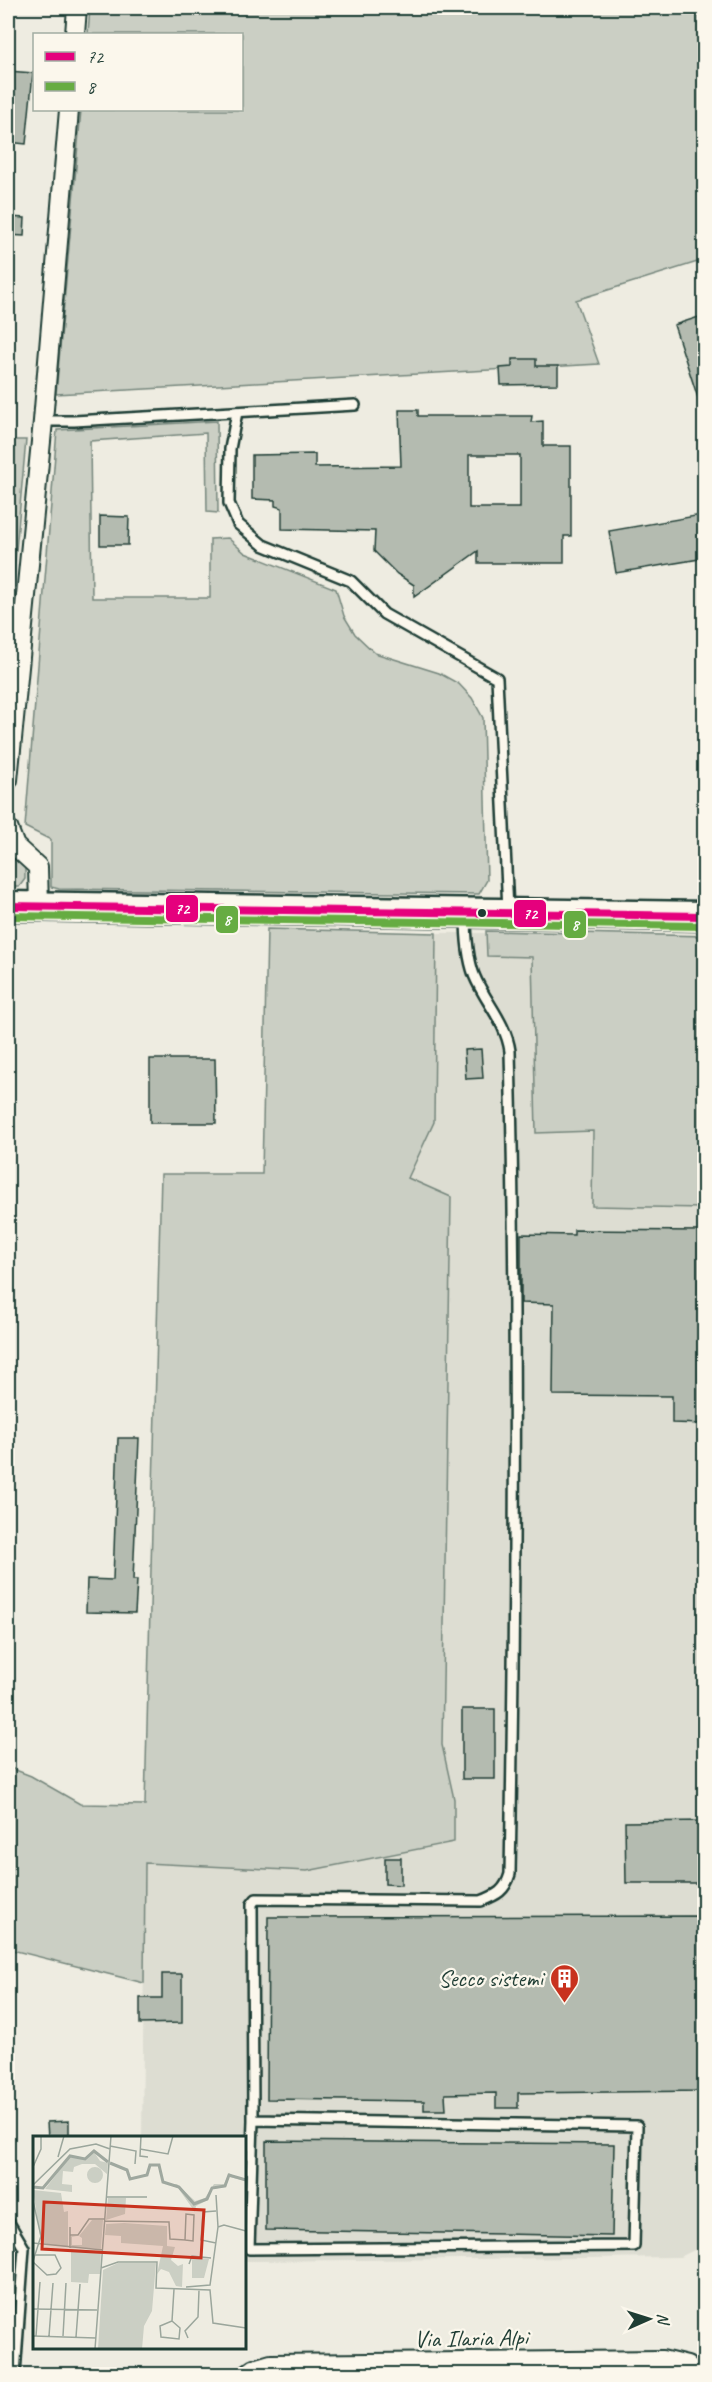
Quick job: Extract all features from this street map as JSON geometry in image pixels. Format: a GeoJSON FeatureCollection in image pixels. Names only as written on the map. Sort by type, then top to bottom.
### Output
{"type":"FeatureCollection","features":[{"type":"Feature","properties":{"kind":"main road"},"geometry":{"type":"LineString","coordinates":[[8,906],[705,916]]}},
{"type":"Feature","properties":{"kind":"street"},"geometry":{"type":"LineString","coordinates":[[75,33],[77,8]]}},
{"type":"Feature","properties":{"kind":"street"},"geometry":{"type":"LineString","coordinates":[[8,780],[43,421],[69,111]]}},
{"type":"Feature","properties":{"kind":"street"},"geometry":{"type":"LineString","coordinates":[[8,828],[15,846],[38,867],[39,906]]}},
{"type":"Feature","properties":{"kind":"street","name":"Via Ilaria Alpi"},"geometry":{"type":"LineString","coordinates":[[247,2374],[254,2369],[271,2364],[662,2360],[687,2366],[695,2374]]}},
{"type":"Feature","properties":{"kind":"lane"},"geometry":{"type":"LineString","coordinates":[[43,421],[355,405]]}},
{"type":"Feature","properties":{"kind":"lane"},"geometry":{"type":"LineString","coordinates":[[237,412],[230,449],[229,503],[238,524],[262,545],[351,581],[384,614],[497,678],[508,912]]}},
{"type":"Feature","properties":{"kind":"lane"},"geometry":{"type":"LineString","coordinates":[[253,2120],[637,2126],[634,2246],[249,2249],[253,2120],[252,1904],[256,1899],[481,1901],[497,1895],[506,1888],[510,1874],[515,1564],[514,1245],[510,1051],[504,1028],[475,976],[466,936],[466,912]]}},
{"type":"Feature","properties":{"kind":"lane"},"geometry":{"type":"LineString","coordinates":[[8,2221],[24,2248],[15,2374]]}},
{"type":"Feature","properties":{"kind":"shaded area"},"geometry":{"type":"Polygon","coordinates":[[[90,8],[704,8],[704,260],[576,300],[599,364],[56,394],[81,111],[243,111],[243,33],[88,33],[90,8]]]}},
{"type":"Feature","properties":{"kind":"shaded area"},"geometry":{"type":"Polygon","coordinates":[[[217,421],[218,513],[207,512],[206,433],[90,441],[92,598],[210,598],[210,539],[228,538],[245,553],[336,589],[344,616],[355,634],[375,653],[439,673],[459,684],[472,698],[483,718],[487,880],[479,894],[59,889],[51,887],[51,840],[25,827],[57,430],[217,421]]]}},
{"type":"Feature","properties":{"kind":"shaded area"},"geometry":{"type":"Polygon","coordinates":[[[8,440],[26,440],[8,638],[8,440]]]}},
{"type":"Feature","properties":{"kind":"shaded area"},"geometry":{"type":"Polygon","coordinates":[[[8,847],[25,868],[25,879],[19,887],[8,887],[8,847]]]}},
{"type":"Feature","properties":{"kind":"shaded area"},"geometry":{"type":"Polygon","coordinates":[[[267,929],[436,933],[434,1122],[408,1178],[451,1197],[442,1745],[454,1799],[454,1842],[307,1871],[145,1863],[144,1983],[8,1949],[8,1767],[31,1776],[80,1804],[145,1805],[161,1174],[262,1174],[267,929]]]}},
{"type":"Feature","properties":{"kind":"shaded area"},"geometry":{"type":"Polygon","coordinates":[[[486,931],[704,936],[704,1208],[592,1206],[593,1131],[536,1133],[532,957],[487,956],[486,931]]]}},
{"type":"Feature","properties":{"kind":"shaded area"},"geometry":{"type":"Polygon","coordinates":[[[436,933],[704,934],[704,2245],[680,2257],[246,2261],[246,2136],[142,2136],[145,1863],[307,1871],[454,1799],[442,1745],[407,1179],[434,1122],[436,933]]]}},
{"type":"Feature","properties":{"kind":"building"},"geometry":{"type":"Polygon","coordinates":[[[8,71],[33,73],[26,144],[8,142],[8,71]]]}},
{"type":"Feature","properties":{"kind":"building"},"geometry":{"type":"Polygon","coordinates":[[[8,217],[25,218],[24,236],[8,235],[8,217]]]}},
{"type":"Feature","properties":{"kind":"building"},"geometry":{"type":"Polygon","coordinates":[[[705,315],[705,406],[701,407],[674,325],[705,315]]]}},
{"type":"Feature","properties":{"kind":"building"},"geometry":{"type":"Polygon","coordinates":[[[512,359],[536,359],[536,366],[558,366],[558,384],[501,385],[500,368],[512,367],[512,359]]]}},
{"type":"Feature","properties":{"kind":"building"},"geometry":{"type":"Polygon","coordinates":[[[399,410],[418,410],[418,416],[532,416],[531,422],[543,421],[543,446],[571,446],[571,536],[564,536],[564,563],[478,563],[478,551],[414,597],[414,585],[397,574],[374,551],[375,531],[282,529],[282,508],[275,506],[275,500],[252,499],[252,455],[315,454],[315,467],[401,466],[399,410]],[[469,455],[469,508],[520,508],[520,455],[469,455]]]}},
{"type":"Feature","properties":{"kind":"building"},"geometry":{"type":"Polygon","coordinates":[[[701,515],[705,533],[705,558],[616,573],[609,531],[701,515]]]}},
{"type":"Feature","properties":{"kind":"building"},"geometry":{"type":"Polygon","coordinates":[[[100,516],[129,517],[128,545],[100,545],[100,516]]]}},
{"type":"Feature","properties":{"kind":"building"},"geometry":{"type":"Polygon","coordinates":[[[481,1049],[483,1078],[466,1079],[464,1050],[481,1049]]]}},
{"type":"Feature","properties":{"kind":"building"},"geometry":{"type":"Polygon","coordinates":[[[150,1059],[215,1059],[216,1123],[150,1123],[150,1059]]]}},
{"type":"Feature","properties":{"kind":"building"},"geometry":{"type":"Polygon","coordinates":[[[574,1230],[705,1231],[705,1424],[672,1423],[672,1396],[553,1395],[554,1304],[521,1303],[521,1234],[574,1235],[574,1230]]]}},
{"type":"Feature","properties":{"kind":"building"},"geometry":{"type":"Polygon","coordinates":[[[118,1438],[139,1438],[133,1580],[137,1580],[135,1613],[86,1612],[87,1579],[113,1580],[118,1438]]]}},
{"type":"Feature","properties":{"kind":"building"},"geometry":{"type":"Polygon","coordinates":[[[462,1709],[495,1709],[495,1779],[462,1779],[462,1709]]]}},
{"type":"Feature","properties":{"kind":"building"},"geometry":{"type":"Polygon","coordinates":[[[705,1821],[705,1883],[626,1883],[625,1822],[705,1821]]]}},
{"type":"Feature","properties":{"kind":"building"},"geometry":{"type":"Polygon","coordinates":[[[385,1858],[401,1858],[401,1885],[385,1884],[385,1858]]]}},
{"type":"Feature","properties":{"kind":"building","name":"Secco sistemi"},"geometry":{"type":"Polygon","coordinates":[[[705,1916],[705,2091],[518,2093],[518,2108],[496,2108],[496,2093],[445,2094],[446,2110],[424,2110],[424,2101],[267,2099],[268,1917],[705,1916]]]}},
{"type":"Feature","properties":{"kind":"building"},"geometry":{"type":"Polygon","coordinates":[[[162,1974],[182,1974],[182,2023],[140,2024],[140,1998],[162,1998],[162,1974]]]}},
{"type":"Feature","properties":{"kind":"building"},"geometry":{"type":"Polygon","coordinates":[[[69,2121],[69,2136],[48,2136],[47,2122],[69,2121]]]}},
{"type":"Feature","properties":{"kind":"building"},"geometry":{"type":"Polygon","coordinates":[[[266,2141],[614,2144],[612,2236],[266,2230],[266,2141]]]}},
{"type":"Feature","properties":{"kind":"transit line","name":"72"},"geometry":{"type":"LineString","coordinates":[[8,906],[704,916]]}},
{"type":"Feature","properties":{"kind":"transit line","name":"8"},"geometry":{"type":"LineString","coordinates":[[8,916],[704,926]]}},
{"type":"Feature","properties":{"kind":"place","name":"Secco sistemi"},"geometry":{"type":"Point","coordinates":[564,2004]}}]}
